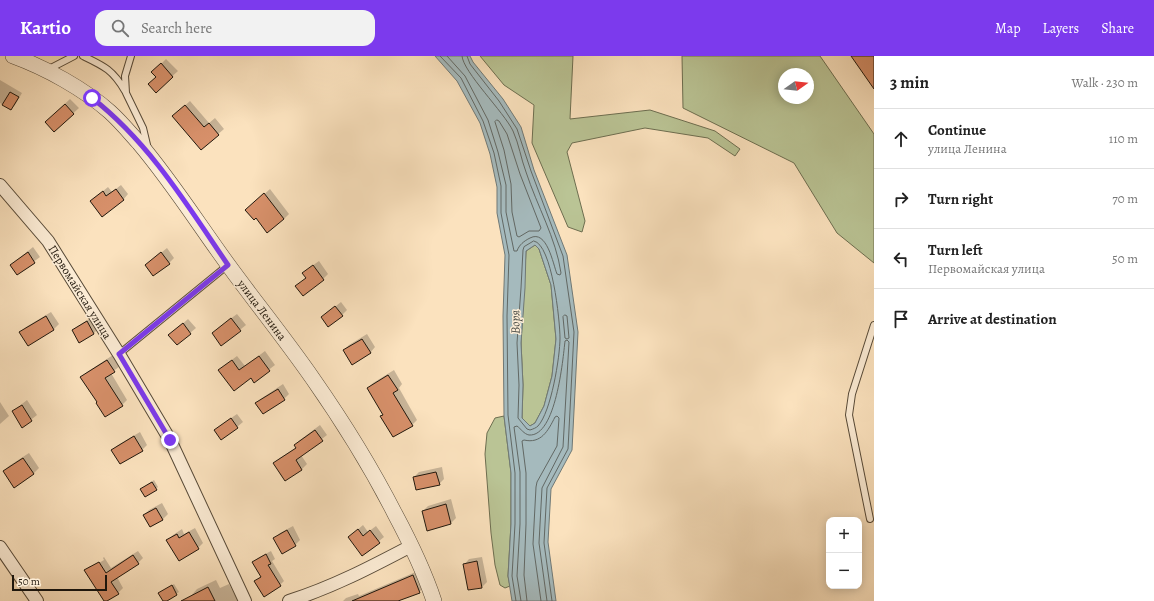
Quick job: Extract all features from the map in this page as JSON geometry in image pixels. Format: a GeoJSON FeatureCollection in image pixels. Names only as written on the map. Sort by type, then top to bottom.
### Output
{"type":"FeatureCollection","features":[{"type":"Feature","properties":{"kind":"street","name":"улица Ленина"},"geometry":{"type":"LineString","coordinates":[[13,56],[27,61],[46,71],[92,98],[110,112],[150,155],[177,191],[228,265],[312,378],[341,422],[383,491],[411,546],[434,601]]}},
{"type":"Feature","properties":{"kind":"street","name":"Первомайская улица"},"geometry":{"type":"LineString","coordinates":[[0,185],[48,241],[119,354],[170,440],[244,601]]}},
{"type":"Feature","properties":{"kind":"street"},"geometry":{"type":"LineString","coordinates":[[289,601],[346,580],[411,546]]}},
{"type":"Feature","properties":{"kind":"street"},"geometry":{"type":"LineString","coordinates":[[0,547],[37,601]]}},
{"type":"Feature","properties":{"kind":"lane"},"geometry":{"type":"LineString","coordinates":[[46,71],[62,59],[74,56]]}},
{"type":"Feature","properties":{"kind":"lane"},"geometry":{"type":"LineString","coordinates":[[83,56],[105,66],[118,79],[143,128],[150,155]]}},
{"type":"Feature","properties":{"kind":"lane"},"geometry":{"type":"LineString","coordinates":[[126,93],[125,76],[131,56]]}},
{"type":"Feature","properties":{"kind":"lane"},"geometry":{"type":"LineString","coordinates":[[119,354],[228,265]]}},
{"type":"Feature","properties":{"kind":"lane"},"geometry":{"type":"LineString","coordinates":[[870,518],[849,415],[852,394],[874,325]]}},
{"type":"Feature","properties":{"kind":"green space"},"geometry":{"type":"Polygon","coordinates":[[[480,56],[573,56],[570,119],[650,110],[715,131],[740,149],[735,156],[708,138],[645,128],[572,143],[567,152],[585,221],[582,232],[568,227],[532,143],[534,105],[504,85],[480,56]]]}},
{"type":"Feature","properties":{"kind":"green space"},"geometry":{"type":"Polygon","coordinates":[[[682,56],[820,56],[874,134],[874,263],[837,233],[794,163],[683,108],[682,56]]]}},
{"type":"Feature","properties":{"kind":"green space"},"geometry":{"type":"Polygon","coordinates":[[[535,245],[539,249],[551,285],[556,339],[552,376],[544,406],[535,423],[530,426],[522,418],[523,385],[521,343],[526,251],[535,245]]]}},
{"type":"Feature","properties":{"kind":"green space"},"geometry":{"type":"Polygon","coordinates":[[[504,416],[511,473],[511,524],[508,576],[510,586],[505,588],[500,585],[495,565],[485,454],[487,433],[495,418],[504,416]]]}},
{"type":"Feature","properties":{"kind":"water","name":"Воря"},"geometry":{"type":"Polygon","coordinates":[[[435,56],[470,56],[473,62],[503,99],[521,127],[534,170],[567,255],[578,332],[572,450],[551,489],[548,542],[556,601],[512,601],[508,576],[511,524],[511,473],[504,416],[503,316],[505,255],[497,213],[497,187],[490,154],[480,123],[457,81],[435,56]],[[535,245],[526,251],[521,343],[523,385],[522,418],[530,426],[535,423],[544,406],[552,376],[556,339],[551,285],[539,249],[535,245]]]}},
{"type":"Feature","properties":{"kind":"building"},"geometry":{"type":"Polygon","coordinates":[[[851,56],[874,56],[874,89],[851,56]]]}},
{"type":"Feature","properties":{"kind":"building"},"geometry":{"type":"Polygon","coordinates":[[[161,63],[173,77],[156,93],[148,84],[156,77],[151,72],[161,63]]]}},
{"type":"Feature","properties":{"kind":"building"},"geometry":{"type":"Polygon","coordinates":[[[10,92],[19,97],[11,110],[2,105],[10,92]]]}},
{"type":"Feature","properties":{"kind":"building"},"geometry":{"type":"Polygon","coordinates":[[[65,104],[74,114],[54,132],[45,122],[65,104]]]}},
{"type":"Feature","properties":{"kind":"building"},"geometry":{"type":"Polygon","coordinates":[[[185,105],[204,127],[209,123],[219,135],[201,150],[172,116],[185,105]]]}},
{"type":"Feature","properties":{"kind":"building"},"geometry":{"type":"Polygon","coordinates":[[[116,189],[124,200],[102,217],[90,201],[103,191],[106,196],[116,189]]]}},
{"type":"Feature","properties":{"kind":"building"},"geometry":{"type":"Polygon","coordinates":[[[264,193],[284,219],[267,233],[256,218],[254,220],[245,210],[264,193]]]}},
{"type":"Feature","properties":{"kind":"building"},"geometry":{"type":"Polygon","coordinates":[[[28,252],[35,263],[17,275],[10,265],[28,252]]]}},
{"type":"Feature","properties":{"kind":"building"},"geometry":{"type":"Polygon","coordinates":[[[161,252],[170,264],[153,276],[145,265],[161,252]]]}},
{"type":"Feature","properties":{"kind":"building"},"geometry":{"type":"Polygon","coordinates":[[[313,265],[324,280],[303,296],[295,286],[306,278],[302,273],[313,265]]]}},
{"type":"Feature","properties":{"kind":"building"},"geometry":{"type":"Polygon","coordinates":[[[335,306],[343,316],[328,327],[321,317],[335,306]]]}},
{"type":"Feature","properties":{"kind":"building"},"geometry":{"type":"Polygon","coordinates":[[[46,316],[54,330],[28,346],[19,332],[46,316]]]}},
{"type":"Feature","properties":{"kind":"building"},"geometry":{"type":"Polygon","coordinates":[[[231,318],[241,331],[221,346],[212,333],[231,318]]]}},
{"type":"Feature","properties":{"kind":"building"},"geometry":{"type":"Polygon","coordinates":[[[87,321],[94,334],[79,343],[72,330],[87,321]]]}},
{"type":"Feature","properties":{"kind":"building"},"geometry":{"type":"Polygon","coordinates":[[[183,323],[191,334],[177,345],[168,335],[183,323]]]}},
{"type":"Feature","properties":{"kind":"building"},"geometry":{"type":"Polygon","coordinates":[[[362,339],[371,353],[352,365],[343,350],[362,339]]]}},
{"type":"Feature","properties":{"kind":"building"},"geometry":{"type":"Polygon","coordinates":[[[259,356],[270,371],[254,383],[251,378],[234,391],[218,370],[232,360],[239,370],[259,356]]]}},
{"type":"Feature","properties":{"kind":"building"},"geometry":{"type":"Polygon","coordinates":[[[107,360],[115,372],[105,378],[123,406],[105,417],[80,377],[107,360]]]}},
{"type":"Feature","properties":{"kind":"building"},"geometry":{"type":"Polygon","coordinates":[[[388,375],[398,390],[393,393],[413,426],[393,437],[380,416],[383,415],[367,388],[388,375]]]}},
{"type":"Feature","properties":{"kind":"building"},"geometry":{"type":"Polygon","coordinates":[[[278,389],[285,400],[263,414],[255,403],[278,389]]]}},
{"type":"Feature","properties":{"kind":"building"},"geometry":{"type":"Polygon","coordinates":[[[22,405],[32,421],[22,428],[12,411],[22,405]]]}},
{"type":"Feature","properties":{"kind":"building"},"geometry":{"type":"Polygon","coordinates":[[[231,418],[238,428],[221,440],[214,430],[231,418]]]}},
{"type":"Feature","properties":{"kind":"building"},"geometry":{"type":"Polygon","coordinates":[[[315,430],[323,441],[296,460],[302,470],[285,481],[273,463],[296,448],[294,445],[315,430]]]}},
{"type":"Feature","properties":{"kind":"building"},"geometry":{"type":"Polygon","coordinates":[[[134,436],[143,451],[120,464],[111,450],[134,436]]]}},
{"type":"Feature","properties":{"kind":"building"},"geometry":{"type":"Polygon","coordinates":[[[23,458],[34,474],[14,488],[3,471],[23,458]]]}},
{"type":"Feature","properties":{"kind":"building"},"geometry":{"type":"Polygon","coordinates":[[[436,472],[440,485],[416,490],[413,477],[436,472]]]}},
{"type":"Feature","properties":{"kind":"building"},"geometry":{"type":"Polygon","coordinates":[[[152,482],[157,490],[145,497],[140,489],[152,482]]]}},
{"type":"Feature","properties":{"kind":"building"},"geometry":{"type":"Polygon","coordinates":[[[446,504],[451,524],[427,531],[422,511],[446,504]]]}},
{"type":"Feature","properties":{"kind":"building"},"geometry":{"type":"Polygon","coordinates":[[[156,508],[163,520],[150,527],[143,515],[156,508]]]}},
{"type":"Feature","properties":{"kind":"building"},"geometry":{"type":"Polygon","coordinates":[[[358,529],[363,536],[370,530],[380,543],[362,556],[348,537],[358,529]]]}},
{"type":"Feature","properties":{"kind":"building"},"geometry":{"type":"Polygon","coordinates":[[[287,530],[296,546],[282,554],[273,538],[287,530]]]}},
{"type":"Feature","properties":{"kind":"building"},"geometry":{"type":"Polygon","coordinates":[[[189,532],[199,549],[179,561],[166,540],[177,534],[179,538],[189,532]]]}},
{"type":"Feature","properties":{"kind":"building"},"geometry":{"type":"Polygon","coordinates":[[[266,554],[271,564],[268,565],[281,586],[264,597],[254,581],[261,577],[252,562],[266,554]]]}},
{"type":"Feature","properties":{"kind":"building"},"geometry":{"type":"Polygon","coordinates":[[[133,555],[139,564],[111,582],[119,594],[107,601],[104,601],[84,570],[99,562],[106,573],[133,555]]]}},
{"type":"Feature","properties":{"kind":"building"},"geometry":{"type":"Polygon","coordinates":[[[477,561],[482,588],[468,590],[463,564],[477,561]]]}},
{"type":"Feature","properties":{"kind":"building"},"geometry":{"type":"Polygon","coordinates":[[[413,575],[420,593],[398,601],[352,601],[413,575]]]}},
{"type":"Feature","properties":{"kind":"building"},"geometry":{"type":"Polygon","coordinates":[[[172,585],[177,595],[167,601],[163,601],[158,593],[172,585]]]}},
{"type":"Feature","properties":{"kind":"building"},"geometry":{"type":"Polygon","coordinates":[[[208,587],[215,601],[181,601],[208,587]]]}},
{"type":"Feature","properties":{"kind":"route"},"geometry":{"type":"LineString","coordinates":[[92,98],[110,112],[150,155],[177,191],[228,265],[119,354],[170,440]]}}]}
